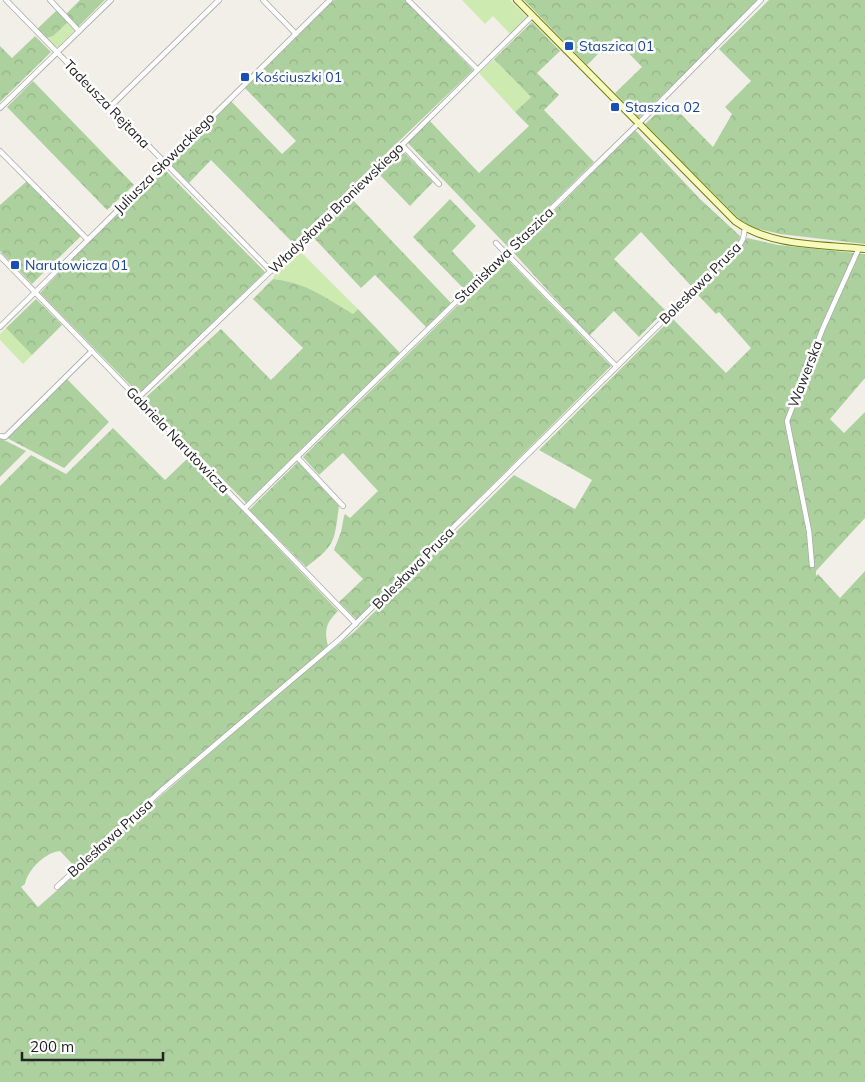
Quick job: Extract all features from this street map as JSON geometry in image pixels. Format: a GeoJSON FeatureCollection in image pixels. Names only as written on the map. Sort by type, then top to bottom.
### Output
{"type":"FeatureCollection","features":[{"type":"Feature","properties":{"kind":"street","name":"Tadeusza Rejtana"},"geometry":{"type":"LineString","coordinates":[[6,0],[271,271]]}},
{"type":"Feature","properties":{"kind":"street"},"geometry":{"type":"LineString","coordinates":[[50,0],[79,31]]}},
{"type":"Feature","properties":{"kind":"street"},"geometry":{"type":"LineString","coordinates":[[0,108],[111,0]]}},
{"type":"Feature","properties":{"kind":"street"},"geometry":{"type":"LineString","coordinates":[[110,106],[219,0]]}},
{"type":"Feature","properties":{"kind":"street"},"geometry":{"type":"LineString","coordinates":[[263,0],[296,34]]}},
{"type":"Feature","properties":{"kind":"street","name":"Juliusza Słowackiego"},"geometry":{"type":"LineString","coordinates":[[0,327],[330,0]]}},
{"type":"Feature","properties":{"kind":"street"},"geometry":{"type":"LineString","coordinates":[[408,0],[477,69]]}},
{"type":"Feature","properties":{"kind":"street"},"geometry":{"type":"LineString","coordinates":[[517,0],[721,209],[745,228],[776,239],[862,248]]}},
{"type":"Feature","properties":{"kind":"street","name":"Stanisława Staszica"},"geometry":{"type":"LineString","coordinates":[[245,508],[638,124],[761,0]]}},
{"type":"Feature","properties":{"kind":"street","name":"Władysława Broniewskiego"},"geometry":{"type":"LineString","coordinates":[[137,398],[402,145],[532,16]]}},
{"type":"Feature","properties":{"kind":"street"},"geometry":{"type":"LineString","coordinates":[[402,145],[439,184]]}},
{"type":"Feature","properties":{"kind":"street"},"geometry":{"type":"LineString","coordinates":[[0,151],[87,239]]}},
{"type":"Feature","properties":{"kind":"street","name":"Bolesława Prusa"},"geometry":{"type":"LineString","coordinates":[[57,887],[164,789],[356,624],[739,246],[744,239],[745,228]]}},
{"type":"Feature","properties":{"kind":"street"},"geometry":{"type":"LineString","coordinates":[[496,243],[616,366]]}},
{"type":"Feature","properties":{"kind":"street","name":"Wawerska"},"geometry":{"type":"LineString","coordinates":[[812,565],[809,530],[787,420],[823,328],[862,248]]}},
{"type":"Feature","properties":{"kind":"street","name":"Gabriela Narutowicza"},"geometry":{"type":"LineString","coordinates":[[0,256],[356,624]]}},
{"type":"Feature","properties":{"kind":"street"},"geometry":{"type":"LineString","coordinates":[[2,436],[92,351]]}},
{"type":"Feature","properties":{"kind":"street"},"geometry":{"type":"LineString","coordinates":[[297,456],[343,506]]}},
{"type":"Feature","properties":{"kind":"green space"},"geometry":{"type":"Polygon","coordinates":[[[80,0],[105,0],[78,27],[66,14],[80,0]]]}},
{"type":"Feature","properties":{"kind":"green space"},"geometry":{"type":"Polygon","coordinates":[[[334,0],[405,0],[473,70],[293,243],[211,160],[189,183],[168,162],[231,101],[282,154],[296,141],[245,88],[334,0]]]}},
{"type":"Feature","properties":{"kind":"green space"},"geometry":{"type":"Polygon","coordinates":[[[462,0],[510,0],[527,17],[510,34],[493,16],[485,24],[462,0]]]}},
{"type":"Feature","properties":{"kind":"green space"},"geometry":{"type":"Polygon","coordinates":[[[524,0],[759,0],[639,118],[615,93],[642,67],[614,38],[587,65],[524,0]]]}},
{"type":"Feature","properties":{"kind":"green space"},"geometry":{"type":"Polygon","coordinates":[[[769,0],[865,0],[865,244],[780,234],[751,227],[738,218],[645,124],[669,102],[713,147],[732,114],[725,107],[751,81],[719,49],[769,0]]]}},
{"type":"Feature","properties":{"kind":"green space"},"geometry":{"type":"Polygon","coordinates":[[[57,10],[68,22],[53,36],[46,38],[37,29],[57,10]]]}},
{"type":"Feature","properties":{"kind":"green space"},"geometry":{"type":"Polygon","coordinates":[[[68,22],[75,30],[59,47],[55,47],[46,38],[68,22]]]}},
{"type":"Feature","properties":{"kind":"green space"},"geometry":{"type":"Polygon","coordinates":[[[532,22],[560,51],[537,73],[559,95],[544,110],[594,162],[508,247],[407,142],[429,120],[479,173],[529,126],[515,112],[531,97],[494,59],[532,22]]]}},
{"type":"Feature","properties":{"kind":"green space"},"geometry":{"type":"Polygon","coordinates":[[[35,36],[51,52],[0,102],[0,46],[12,58],[35,36]]]}},
{"type":"Feature","properties":{"kind":"green space"},"geometry":{"type":"Polygon","coordinates":[[[494,59],[531,97],[515,112],[479,73],[494,59]]]}},
{"type":"Feature","properties":{"kind":"green space"},"geometry":{"type":"Polygon","coordinates":[[[33,81],[134,185],[107,210],[7,107],[33,81]]]}},
{"type":"Feature","properties":{"kind":"green space"},"geometry":{"type":"Polygon","coordinates":[[[635,130],[700,199],[740,236],[739,242],[693,288],[641,232],[614,259],[665,310],[639,337],[614,311],[589,336],[513,252],[635,130]]]}},
{"type":"Feature","properties":{"kind":"green space"},"geometry":{"type":"Polygon","coordinates":[[[400,148],[433,182],[410,206],[377,172],[400,148]]]}},
{"type":"Feature","properties":{"kind":"green space"},"geometry":{"type":"Polygon","coordinates":[[[163,168],[265,272],[139,394],[40,293],[87,243],[163,168]]]}},
{"type":"Feature","properties":{"kind":"green space"},"geometry":{"type":"Polygon","coordinates":[[[27,181],[81,236],[32,284],[0,251],[0,205],[27,181]]]}},
{"type":"Feature","properties":{"kind":"green space"},"geometry":{"type":"Polygon","coordinates":[[[351,198],[451,303],[427,328],[375,275],[361,288],[312,236],[351,198]]]}},
{"type":"Feature","properties":{"kind":"green space"},"geometry":{"type":"Polygon","coordinates":[[[450,199],[476,226],[452,251],[477,278],[465,290],[413,237],[450,199]]]}},
{"type":"Feature","properties":{"kind":"green space"},"geometry":{"type":"Polygon","coordinates":[[[747,238],[778,245],[865,254],[865,378],[830,419],[844,433],[865,412],[865,518],[816,571],[816,576],[818,574],[840,598],[865,571],[865,1082],[0,1082],[0,486],[31,455],[66,474],[113,428],[165,480],[190,456],[338,611],[327,627],[328,646],[75,867],[60,851],[43,858],[33,868],[25,884],[21,887],[38,907],[78,872],[77,869],[289,684],[354,632],[514,475],[575,509],[592,480],[539,450],[672,318],[726,373],[751,348],[719,312],[716,314],[695,292],[747,238]]]}},
{"type":"Feature","properties":{"kind":"green space"},"geometry":{"type":"Polygon","coordinates":[[[298,249],[358,309],[353,314],[306,287],[273,279],[276,270],[298,249]]]}},
{"type":"Feature","properties":{"kind":"green space"},"geometry":{"type":"Polygon","coordinates":[[[506,258],[611,366],[357,620],[339,602],[363,579],[334,550],[345,514],[350,518],[378,491],[343,453],[319,475],[303,457],[506,258]]]}},
{"type":"Feature","properties":{"kind":"green space"},"geometry":{"type":"Polygon","coordinates":[[[273,279],[306,287],[353,314],[358,309],[400,353],[246,503],[144,399],[221,329],[271,380],[303,348],[253,299],[273,279]]]}},
{"type":"Feature","properties":{"kind":"green space"},"geometry":{"type":"Polygon","coordinates":[[[36,299],[62,325],[32,355],[6,328],[36,299]]]}},
{"type":"Feature","properties":{"kind":"green space"},"geometry":{"type":"Polygon","coordinates":[[[6,328],[32,355],[23,364],[0,340],[0,334],[6,328]]]}},
{"type":"Feature","properties":{"kind":"green space"},"geometry":{"type":"Polygon","coordinates":[[[67,379],[109,422],[64,468],[7,438],[67,379]]]}},
{"type":"Feature","properties":{"kind":"green space"},"geometry":{"type":"Polygon","coordinates":[[[0,438],[26,451],[0,477],[0,438]]]}},
{"type":"Feature","properties":{"kind":"green space"},"geometry":{"type":"Polygon","coordinates":[[[298,462],[339,506],[332,542],[323,553],[306,567],[249,510],[298,462]]]}},
{"type":"Feature","properties":{"kind":"place","name":"Staszica 01"},"geometry":{"type":"Point","coordinates":[569,46]}},
{"type":"Feature","properties":{"kind":"place","name":"Kościuszki 01"},"geometry":{"type":"Point","coordinates":[245,77]}},
{"type":"Feature","properties":{"kind":"place","name":"Staszica 02"},"geometry":{"type":"Point","coordinates":[615,107]}},
{"type":"Feature","properties":{"kind":"place","name":"Narutowicza 01"},"geometry":{"type":"Point","coordinates":[15,265]}}]}
